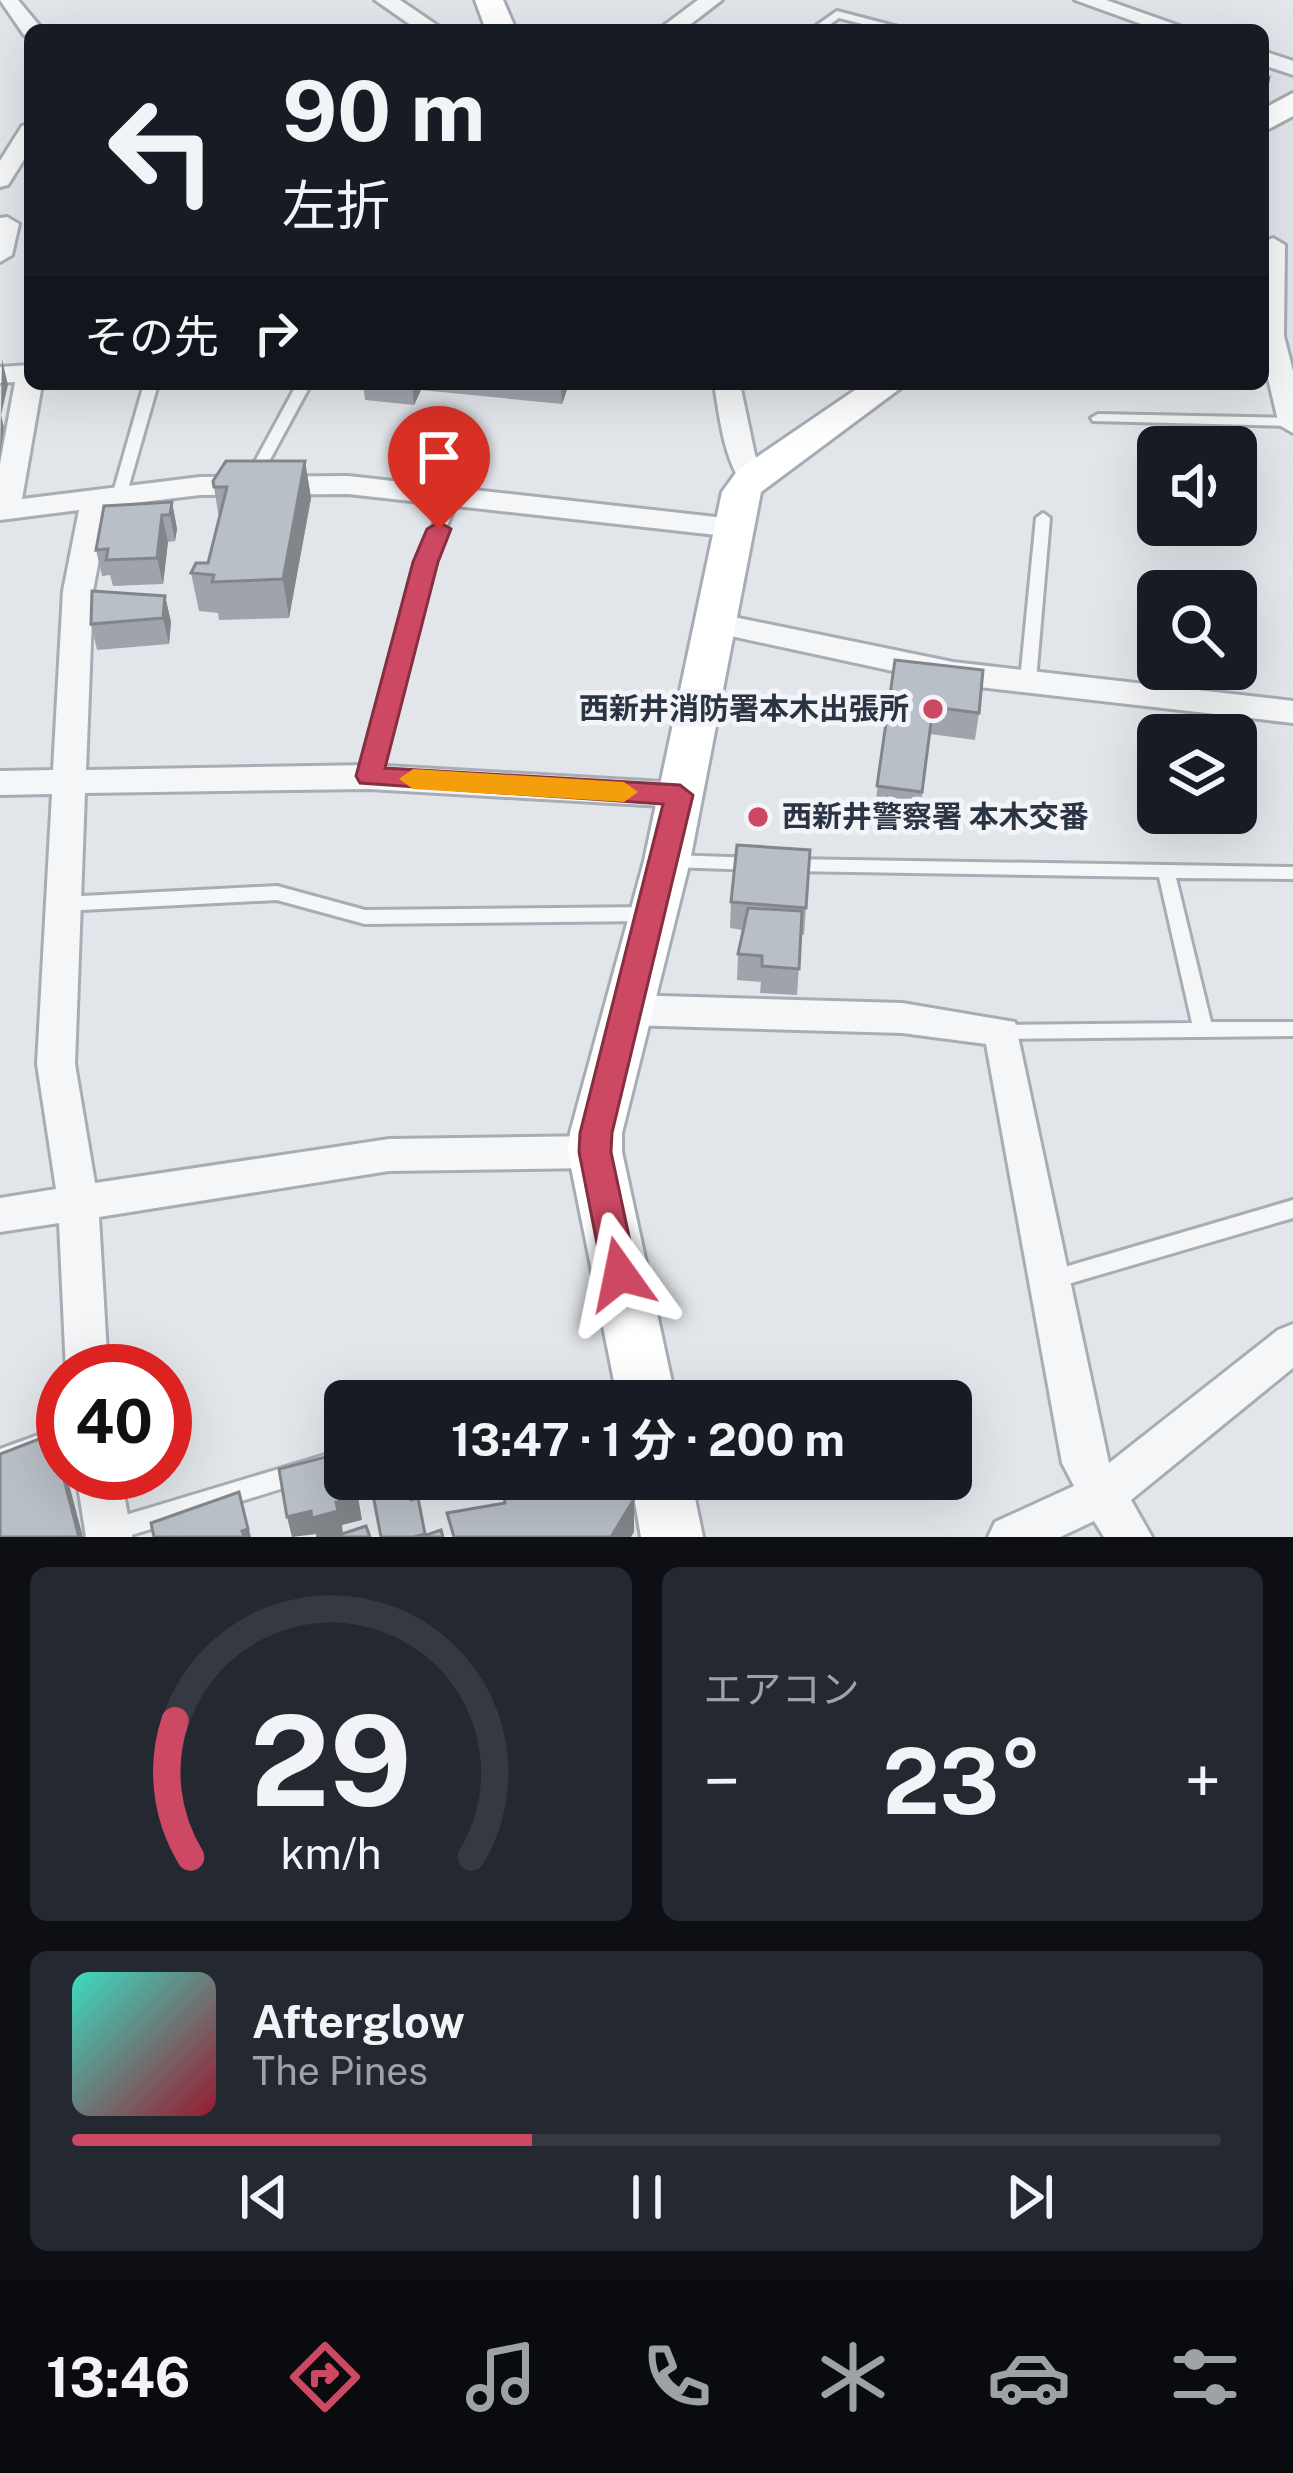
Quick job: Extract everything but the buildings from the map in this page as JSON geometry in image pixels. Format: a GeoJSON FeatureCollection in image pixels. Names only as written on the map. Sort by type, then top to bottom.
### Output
{"type":"FeatureCollection","features":[{"type":"Feature","properties":{"kind":"street"},"geometry":{"type":"LineString","coordinates":[[385,0],[411,24]]}},
{"type":"Feature","properties":{"kind":"street"},"geometry":{"type":"LineString","coordinates":[[683,24],[712,0]]}},
{"type":"Feature","properties":{"kind":"street"},"geometry":{"type":"LineString","coordinates":[[1085,0],[1139,16]]}},
{"type":"Feature","properties":{"kind":"street"},"geometry":{"type":"LineString","coordinates":[[0,180],[24,140]]}},
{"type":"Feature","properties":{"kind":"street"},"geometry":{"type":"LineString","coordinates":[[0,254],[12,224]]}},
{"type":"Feature","properties":{"kind":"street"},"geometry":{"type":"LineString","coordinates":[[1276,245],[1271,336],[1292,424]]}},
{"type":"Feature","properties":{"kind":"street"},"geometry":{"type":"LineString","coordinates":[[26,390],[3,510],[250,483],[348,485],[734,528]]}},
{"type":"Feature","properties":{"kind":"street"},"geometry":{"type":"LineString","coordinates":[[728,390],[741,455],[752,478]]}},
{"type":"Feature","properties":{"kind":"street"},"geometry":{"type":"LineString","coordinates":[[637,1380],[595,1152],[626,1010],[667,861],[742,492],[752,478],[879,390]]}},
{"type":"Feature","properties":{"kind":"street"},"geometry":{"type":"LineString","coordinates":[[86,1344],[78,1202],[56,1064],[79,591],[108,498]]}},
{"type":"Feature","properties":{"kind":"street"},"geometry":{"type":"LineString","coordinates":[[714,623],[953,673],[1293,712]]}},
{"type":"Feature","properties":{"kind":"street"},"geometry":{"type":"LineString","coordinates":[[0,783],[369,776],[680,795]]}},
{"type":"Feature","properties":{"kind":"street"},"geometry":{"type":"LineString","coordinates":[[626,1010],[902,1018],[1002,1032],[1084,1463],[1129,1537]]}},
{"type":"Feature","properties":{"kind":"street"},"geometry":{"type":"LineString","coordinates":[[0,1215],[389,1155],[595,1152]]}},
{"type":"Feature","properties":{"kind":"street"},"geometry":{"type":"LineString","coordinates":[[1011,1537],[1103,1496],[1293,1343]]}},
{"type":"Feature","properties":{"kind":"street"},"geometry":{"type":"LineString","coordinates":[[102,1500],[108,1534]]}},
{"type":"Feature","properties":{"kind":"street"},"geometry":{"type":"LineString","coordinates":[[665,1500],[672,1537]]}},
{"type":"Feature","properties":{"kind":"lane"},"geometry":{"type":"LineString","coordinates":[[823,24],[837,14],[875,24]]}},
{"type":"Feature","properties":{"kind":"lane"},"geometry":{"type":"LineString","coordinates":[[108,498],[150,390]]}},
{"type":"Feature","properties":{"kind":"lane"},"geometry":{"type":"LineString","coordinates":[[250,483],[301,390]]}},
{"type":"Feature","properties":{"kind":"lane"},"geometry":{"type":"LineString","coordinates":[[1098,418],[1292,424]]}},
{"type":"Feature","properties":{"kind":"lane"},"geometry":{"type":"LineString","coordinates":[[369,776],[425,562],[452,497]]}},
{"type":"Feature","properties":{"kind":"lane"},"geometry":{"type":"LineString","coordinates":[[1028,680],[1043,518]]}},
{"type":"Feature","properties":{"kind":"lane"},"geometry":{"type":"LineString","coordinates":[[667,861],[1293,873]]}},
{"type":"Feature","properties":{"kind":"lane"},"geometry":{"type":"LineString","coordinates":[[1166,872],[1203,1028]]}},
{"type":"Feature","properties":{"kind":"lane"},"geometry":{"type":"LineString","coordinates":[[62,904],[277,893],[365,917],[652,914]]}},
{"type":"Feature","properties":{"kind":"lane"},"geometry":{"type":"LineString","coordinates":[[1002,1032],[1293,1029]]}},
{"type":"Feature","properties":{"kind":"lane"},"geometry":{"type":"LineString","coordinates":[[1050,1280],[1293,1209]]}},
{"type":"Feature","properties":{"kind":"lane"},"geometry":{"type":"LineString","coordinates":[[0,1460],[36,1446]]}},
{"type":"Feature","properties":{"kind":"lane"},"geometry":{"type":"LineString","coordinates":[[108,1534],[324,1466]]}},
{"type":"Feature","properties":{"kind":"slow traffic"},"geometry":{"type":"LineString","coordinates":[[413,779],[624,792]]}},
{"type":"Feature","properties":{"kind":"place","name":"西新井消防署本木出張所"},"geometry":{"type":"Point","coordinates":[933,709]}},
{"type":"Feature","properties":{"kind":"place","name":"西新井警察署 本木交番"},"geometry":{"type":"Point","coordinates":[758,817]}},
{"type":"Feature","properties":{"kind":"route"},"geometry":{"type":"LineString","coordinates":[[439,529],[425,562],[369,776],[680,795],[596,1133],[595,1152],[620,1274]]}}]}
